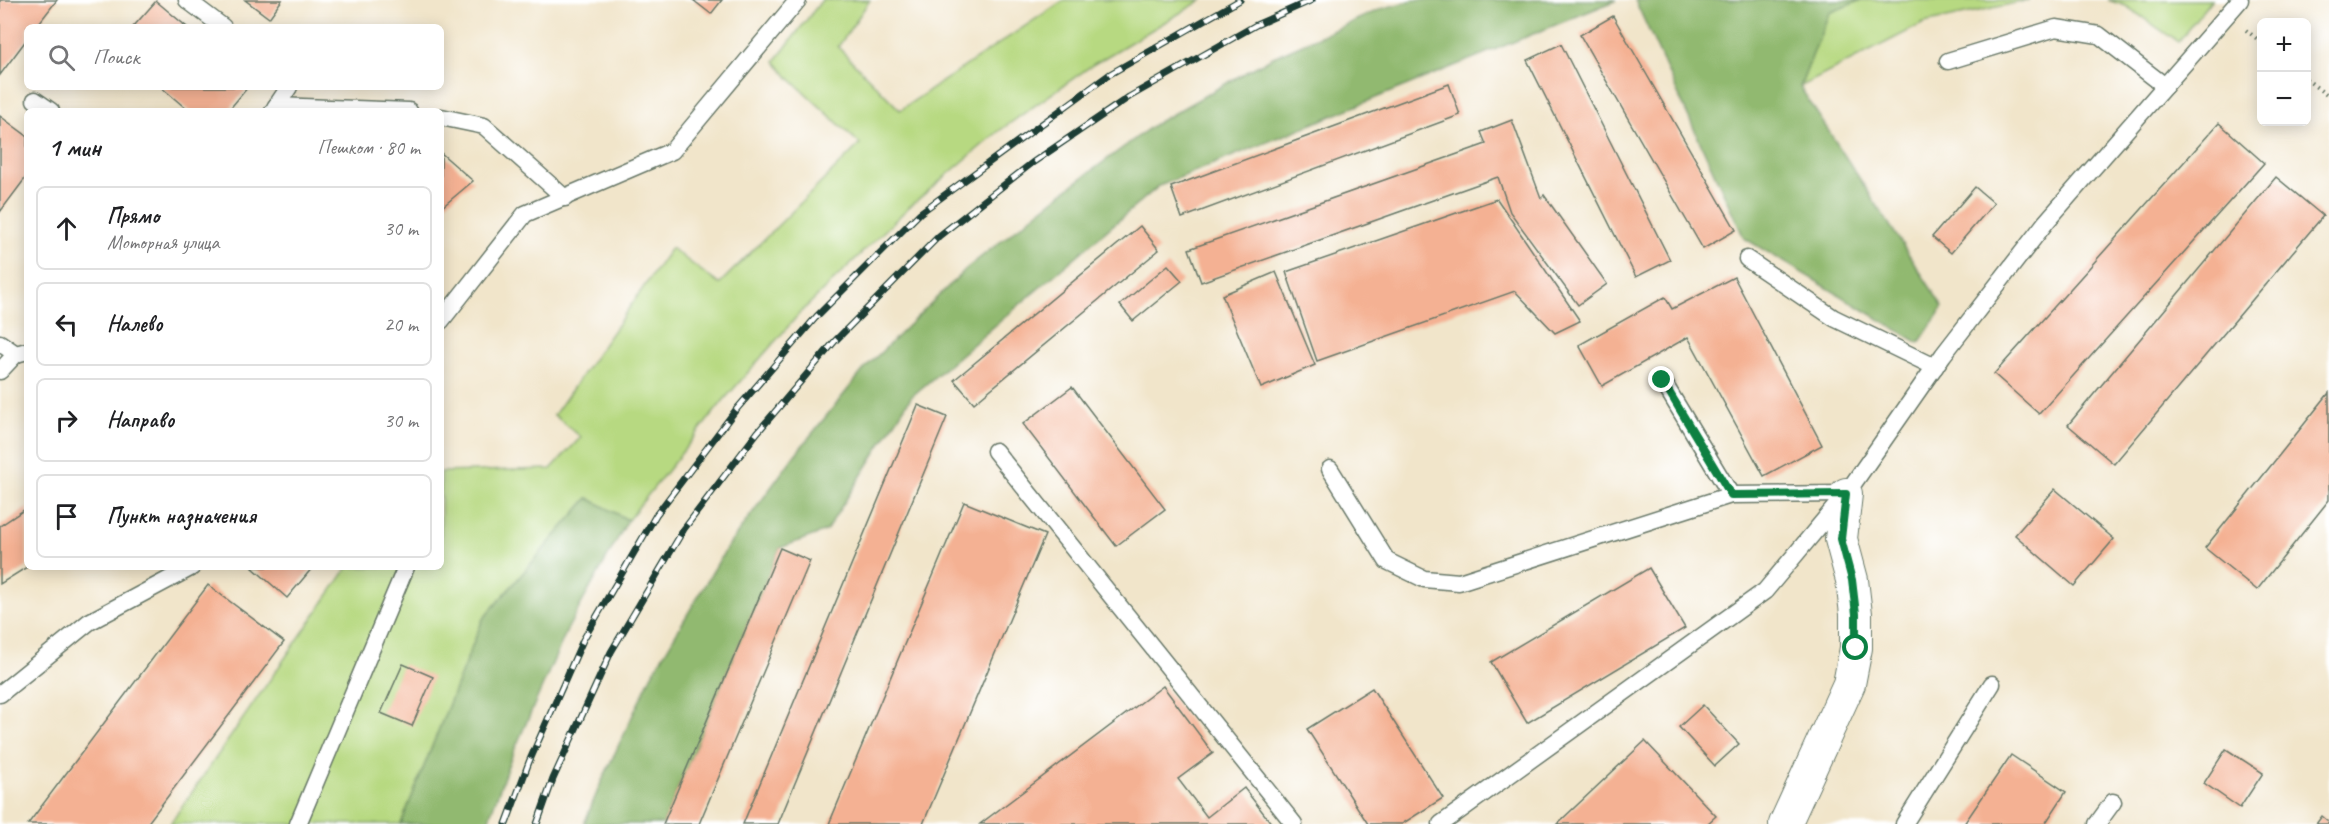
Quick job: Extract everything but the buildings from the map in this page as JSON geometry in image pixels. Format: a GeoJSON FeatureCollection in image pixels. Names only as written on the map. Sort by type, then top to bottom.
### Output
{"type":"FeatureCollection","features":[{"type":"Feature","properties":{"kind":"street"},"geometry":{"type":"LineString","coordinates":[[1785,824],[1849,684],[1856,648],[1856,614],[1852,580],[1841,539],[1846,494]]}},
{"type":"Feature","properties":{"kind":"lane"},"geometry":{"type":"LineString","coordinates":[[187,0],[219,24]]}},
{"type":"Feature","properties":{"kind":"lane"},"geometry":{"type":"LineString","coordinates":[[444,317],[525,214],[672,152],[798,0]]}},
{"type":"Feature","properties":{"kind":"lane"},"geometry":{"type":"LineString","coordinates":[[1441,824],[1764,591],[1846,494],[1935,367],[2046,222],[2240,0]]}},
{"type":"Feature","properties":{"kind":"lane"},"geometry":{"type":"LineString","coordinates":[[1948,61],[2056,28],[2099,35],[2165,86]]}},
{"type":"Feature","properties":{"kind":"lane"},"geometry":{"type":"LineString","coordinates":[[276,108],[287,90]]}},
{"type":"Feature","properties":{"kind":"lane"},"geometry":{"type":"LineString","coordinates":[[35,100],[47,108]]}},
{"type":"Feature","properties":{"kind":"lane"},"geometry":{"type":"LineString","coordinates":[[444,118],[484,126],[565,198]]}},
{"type":"Feature","properties":{"kind":"lane"},"geometry":{"type":"LineString","coordinates":[[1746,259],[1834,318],[1935,367]]}},
{"type":"Feature","properties":{"kind":"lane"},"geometry":{"type":"LineString","coordinates":[[0,343],[22,352],[0,370]]}},
{"type":"Feature","properties":{"kind":"lane"},"geometry":{"type":"LineString","coordinates":[[1662,380],[1731,495]]}},
{"type":"Feature","properties":{"kind":"lane"},"geometry":{"type":"LineString","coordinates":[[995,451],[1294,824]]}},
{"type":"Feature","properties":{"kind":"lane"},"geometry":{"type":"LineString","coordinates":[[1330,469],[1387,561],[1424,579],[1459,582],[1731,495],[1846,494]]}},
{"type":"Feature","properties":{"kind":"lane"},"geometry":{"type":"LineString","coordinates":[[0,694],[89,622],[186,570]]}},
{"type":"Feature","properties":{"kind":"lane"},"geometry":{"type":"LineString","coordinates":[[298,824],[405,570]]}},
{"type":"Feature","properties":{"kind":"lane"},"geometry":{"type":"LineString","coordinates":[[1904,824],[1992,684]]}},
{"type":"Feature","properties":{"kind":"lane"},"geometry":{"type":"LineString","coordinates":[[2097,824],[2113,802]]}},
{"type":"Feature","properties":{"kind":"path"},"geometry":{"type":"LineString","coordinates":[[2311,82],[2329,97]]}},
{"type":"Feature","properties":{"kind":"green space"},"geometry":{"type":"Polygon","coordinates":[[[822,0],[870,0],[838,47],[900,110],[1064,0],[1202,0],[1094,64],[999,131],[908,208],[800,313],[723,401],[628,520],[588,498],[483,619],[401,824],[170,824],[346,570],[444,570],[444,472],[551,469],[581,437],[554,415],[671,248],[719,284],[860,144],[787,76],[775,61],[822,0]]]}},
{"type":"Feature","properties":{"kind":"green space"},"geometry":{"type":"Polygon","coordinates":[[[1413,0],[1617,0],[1159,186],[911,397],[826,531],[780,548],[663,824],[584,824],[651,676],[726,549],[794,456],[866,367],[967,268],[1075,183],[1155,124],[1271,58],[1381,9],[1413,0]]]}},
{"type":"Feature","properties":{"kind":"green space"},"geometry":{"type":"Polygon","coordinates":[[[1635,0],[1861,0],[1829,13],[1800,87],[1943,307],[1919,343],[1744,238],[1635,0]]]}},
{"type":"Feature","properties":{"kind":"green space"},"geometry":{"type":"Polygon","coordinates":[[[1861,0],[2029,0],[1924,23],[1800,87],[1829,13],[1861,0]]]}},
{"type":"Feature","properties":{"kind":"green space"},"geometry":{"type":"Polygon","coordinates":[[[2108,0],[2211,0],[2178,42],[2126,6],[2108,0]]]}},
{"type":"Feature","properties":{"kind":"green space"},"geometry":{"type":"Polygon","coordinates":[[[588,498],[628,520],[568,628],[510,760],[487,824],[401,824],[483,619],[588,498]]]}},
{"type":"Feature","properties":{"kind":"railway"},"geometry":{"type":"LineString","coordinates":[[506,824],[529,762],[583,640],[656,515],[735,411],[817,316],[920,213],[1110,74],[1240,0]]}},
{"type":"Feature","properties":{"kind":"railway"},"geometry":{"type":"LineString","coordinates":[[537,824],[553,779],[611,652],[684,529],[757,433],[835,341],[939,236],[1032,163],[1129,97],[1256,25],[1312,0]]}},
{"type":"Feature","properties":{"kind":"route"},"geometry":{"type":"LineString","coordinates":[[1662,380],[1731,495],[1846,494],[1841,539],[1852,580],[1856,614],[1856,648]]}}]}
